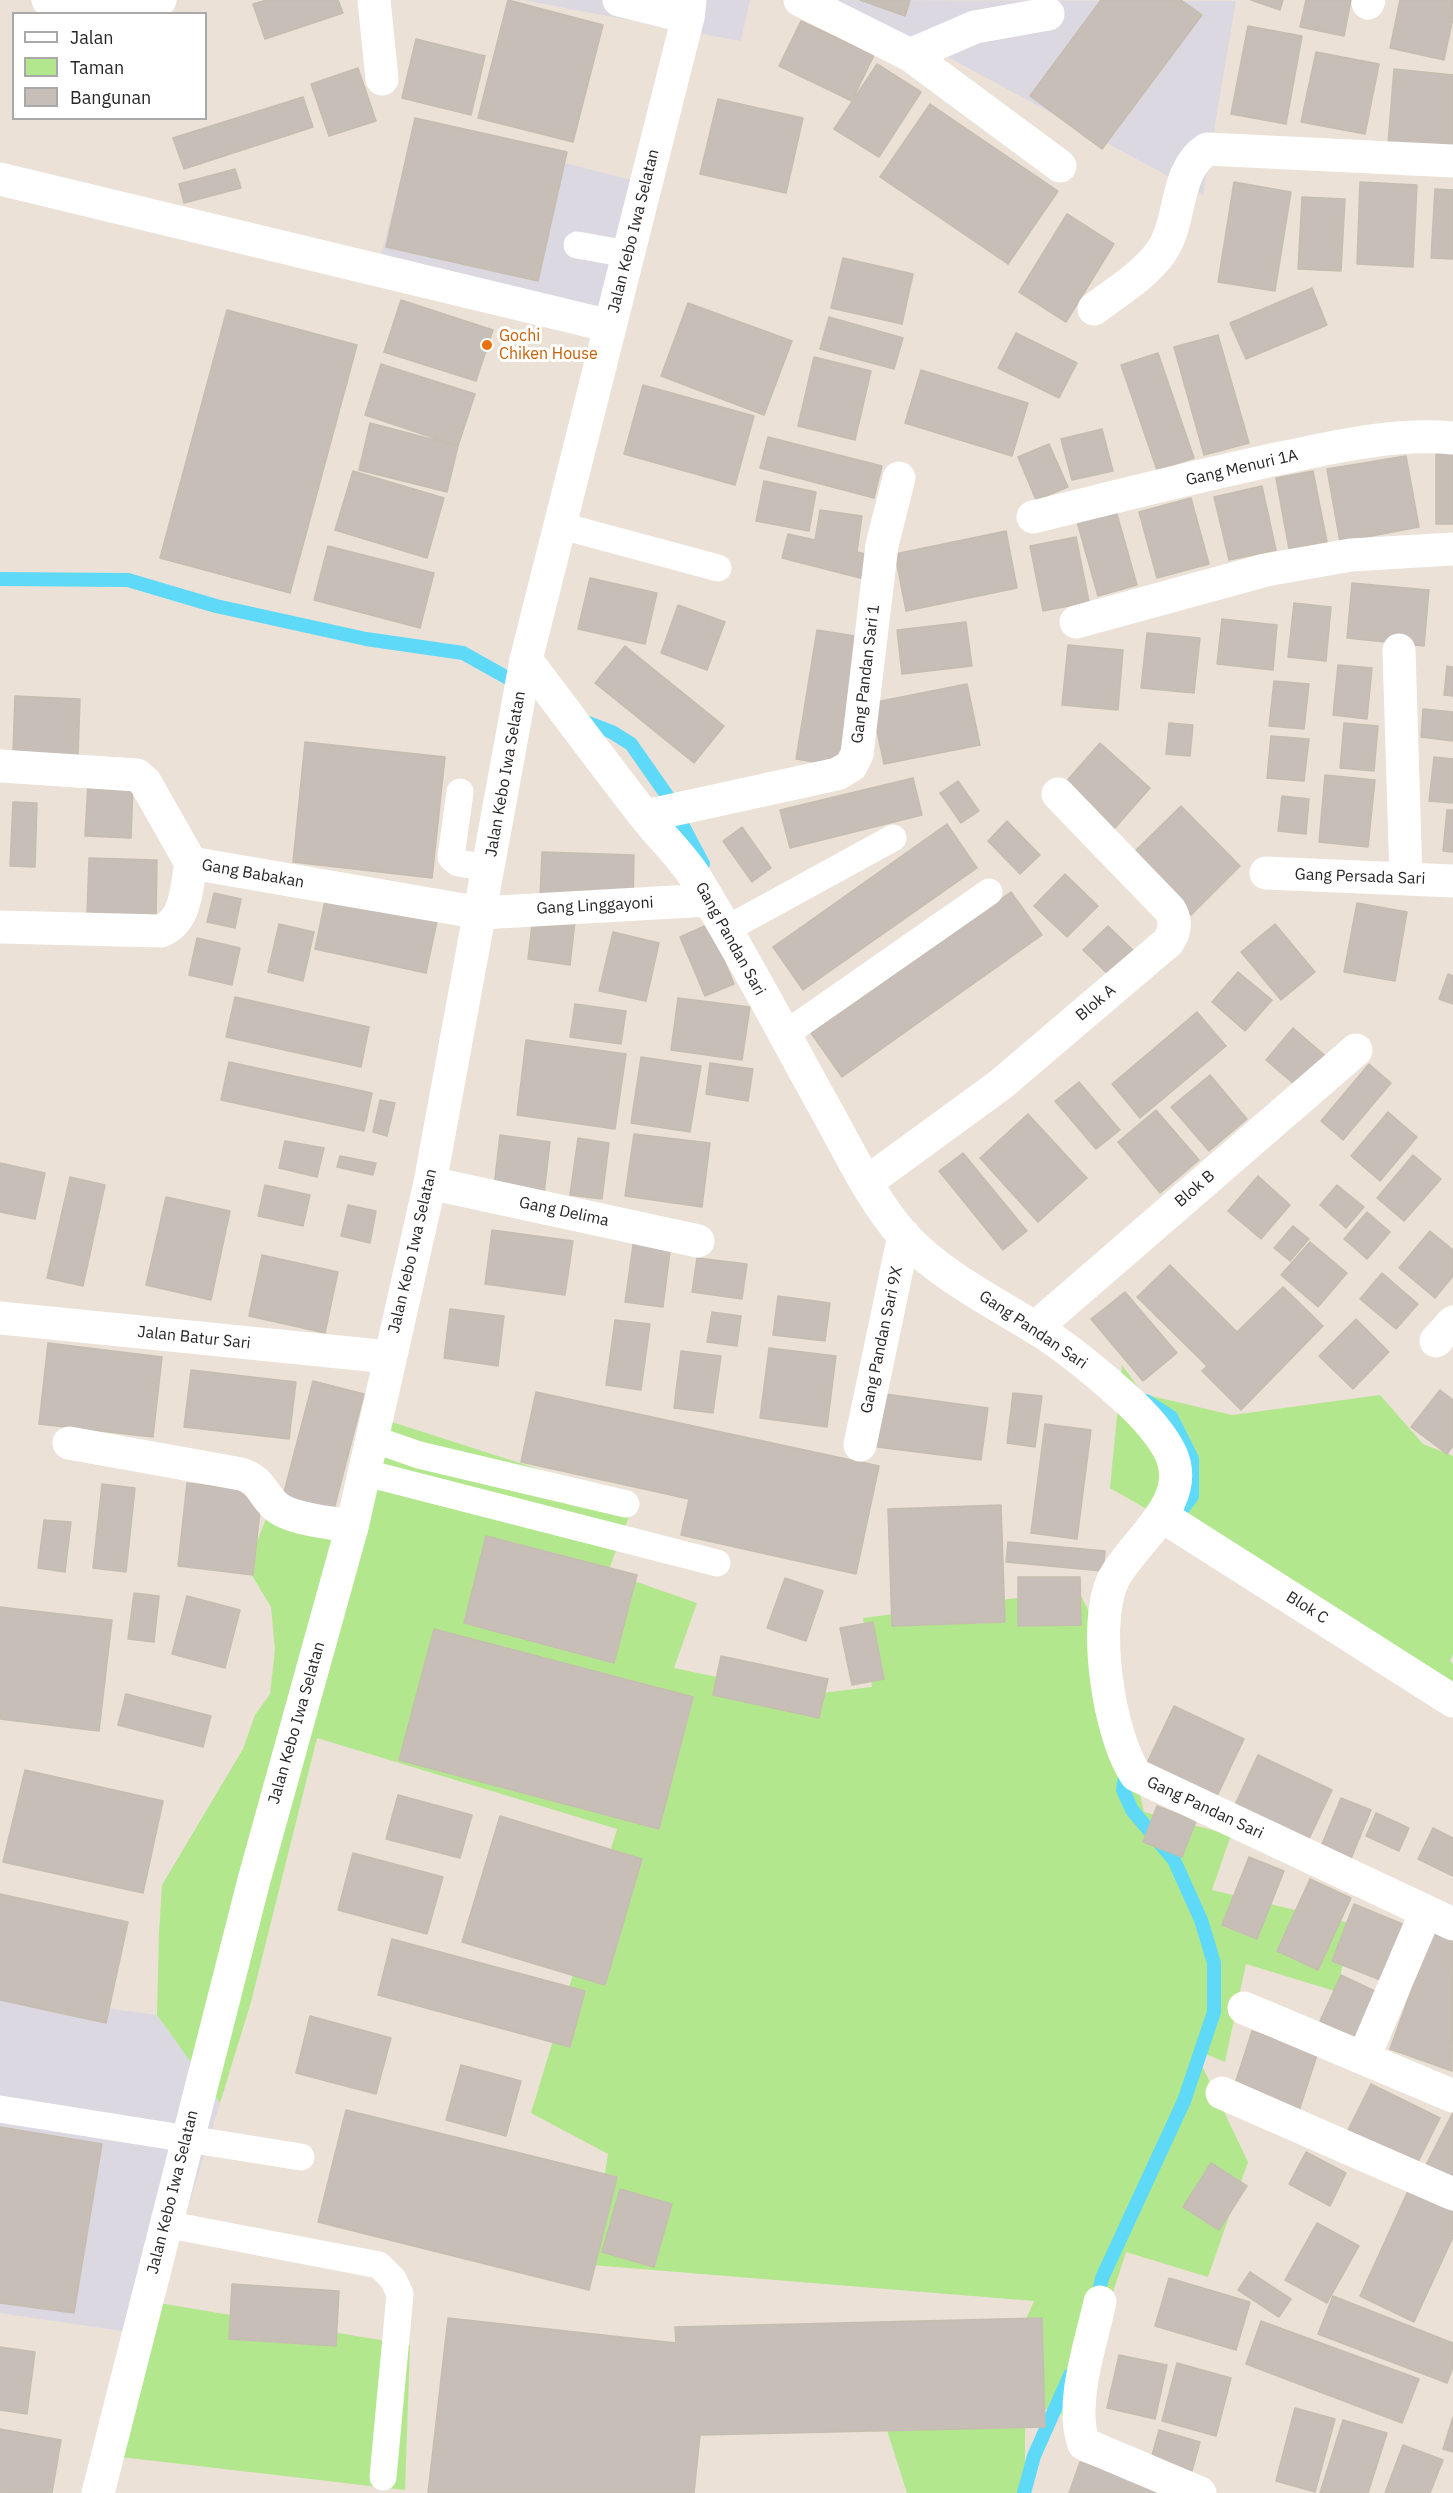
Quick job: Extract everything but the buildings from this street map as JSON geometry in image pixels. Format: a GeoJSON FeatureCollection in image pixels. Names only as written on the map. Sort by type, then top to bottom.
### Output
{"type":"FeatureCollection","features":[{"type":"Feature","properties":{"kind":"street"},"geometry":{"type":"LineString","coordinates":[[59,1],[127,11],[160,0]]}},
{"type":"Feature","properties":{"kind":"street"},"geometry":{"type":"LineString","coordinates":[[374,0],[382,79]]}},
{"type":"Feature","properties":{"kind":"street"},"geometry":{"type":"LineString","coordinates":[[619,0],[689,8]]}},
{"type":"Feature","properties":{"kind":"street"},"geometry":{"type":"LineString","coordinates":[[800,0],[910,55],[1060,166]]}},
{"type":"Feature","properties":{"kind":"street","name":"Jalan Kebo Iwa Selatan"},"geometry":{"type":"LineString","coordinates":[[98,2493],[254,1880],[352,1527],[362,1472],[430,1183],[526,660],[562,526],[689,8]]}},
{"type":"Feature","properties":{"kind":"street"},"geometry":{"type":"LineString","coordinates":[[910,55],[975,27],[1048,14]]}},
{"type":"Feature","properties":{"kind":"street"},"geometry":{"type":"LineString","coordinates":[[1094,309],[1147,267],[1161,252],[1172,231],[1189,166],[1207,149],[1453,161]]}},
{"type":"Feature","properties":{"kind":"street"},"geometry":{"type":"LineString","coordinates":[[0,179],[610,326]]}},
{"type":"Feature","properties":{"kind":"street","name":"Gang Menuri 1A"},"geometry":{"type":"LineString","coordinates":[[1034,517],[1246,466],[1376,439],[1428,436],[1453,438]]}},
{"type":"Feature","properties":{"kind":"street","name":"Gang Pandan Sari 1"},"geometry":{"type":"LineString","coordinates":[[645,816],[837,774],[851,766],[857,754],[882,545],[899,478]]}},
{"type":"Feature","properties":{"kind":"street"},"geometry":{"type":"LineString","coordinates":[[1076,622],[1266,570],[1351,555],[1453,549]]}},
{"type":"Feature","properties":{"kind":"street"},"geometry":{"type":"LineString","coordinates":[[1400,650],[1406,879]]}},
{"type":"Feature","properties":{"kind":"street","name":"Gang Pandan Sari"},"geometry":{"type":"LineString","coordinates":[[526,660],[645,816],[694,875],[867,1182],[904,1235],[932,1260],[996,1307],[1035,1328],[1101,1377],[1140,1411],[1169,1449],[1176,1466],[1175,1478],[1162,1516],[1114,1579],[1107,1600],[1103,1629],[1104,1665],[1125,1760],[1136,1775],[1153,1785],[1440,1918]]}},
{"type":"Feature","properties":{"kind":"street"},"geometry":{"type":"LineString","coordinates":[[0,766],[137,775],[145,782],[191,863]]}},
{"type":"Feature","properties":{"kind":"street","name":"Blok A"},"geometry":{"type":"LineString","coordinates":[[867,1182],[1000,1085],[1168,942],[1172,936],[1174,917],[1167,905],[1058,794]]}},
{"type":"Feature","properties":{"kind":"street","name":"Gang Babakan"},"geometry":{"type":"LineString","coordinates":[[0,927],[161,931],[174,926],[180,914],[191,863],[481,913]]}},
{"type":"Feature","properties":{"kind":"street","name":"Gang Persada Sari"},"geometry":{"type":"LineString","coordinates":[[1266,873],[1453,881]]}},
{"type":"Feature","properties":{"kind":"street","name":"Gang Linggayoni"},"geometry":{"type":"LineString","coordinates":[[481,913],[709,900]]}},
{"type":"Feature","properties":{"kind":"street","name":"Blok B"},"geometry":{"type":"LineString","coordinates":[[1035,1328],[1356,1050]]}},
{"type":"Feature","properties":{"kind":"street","name":"Gang Delima"},"geometry":{"type":"LineString","coordinates":[[430,1183],[698,1241]]}},
{"type":"Feature","properties":{"kind":"street","name":"Gang Pandan Sari 9X"},"geometry":{"type":"LineString","coordinates":[[860,1444],[904,1235]]}},
{"type":"Feature","properties":{"kind":"street","name":"Jalan Batur Sari"},"geometry":{"type":"LineString","coordinates":[[0,1318],[389,1357]]}},
{"type":"Feature","properties":{"kind":"street"},"geometry":{"type":"LineString","coordinates":[[69,1443],[252,1477],[278,1508],[291,1515],[352,1527]]}},
{"type":"Feature","properties":{"kind":"street","name":"Blok C"},"geometry":{"type":"LineString","coordinates":[[1162,1516],[1453,1701]]}},
{"type":"Feature","properties":{"kind":"street"},"geometry":{"type":"LineString","coordinates":[[1364,2057],[1440,1918]]}},
{"type":"Feature","properties":{"kind":"street"},"geometry":{"type":"LineString","coordinates":[[1244,2008],[1453,2096]]}},
{"type":"Feature","properties":{"kind":"street"},"geometry":{"type":"LineString","coordinates":[[1222,2093],[1453,2194]]}},
{"type":"Feature","properties":{"kind":"street"},"geometry":{"type":"LineString","coordinates":[[1100,2302],[1077,2412],[1083,2444],[1200,2493]]}},
{"type":"Feature","properties":{"kind":"lane"},"geometry":{"type":"LineString","coordinates":[[578,245],[628,254]]}},
{"type":"Feature","properties":{"kind":"lane"},"geometry":{"type":"LineString","coordinates":[[562,526],[718,568]]}},
{"type":"Feature","properties":{"kind":"lane"},"geometry":{"type":"LineString","coordinates":[[460,792],[451,857],[458,863],[489,868]]}},
{"type":"Feature","properties":{"kind":"lane"},"geometry":{"type":"LineString","coordinates":[[725,930],[893,838]]}},
{"type":"Feature","properties":{"kind":"lane"},"geometry":{"type":"LineString","coordinates":[[784,1035],[989,892]]}},
{"type":"Feature","properties":{"kind":"lane"},"geometry":{"type":"LineString","coordinates":[[370,1438],[419,1455],[626,1504]]}},
{"type":"Feature","properties":{"kind":"lane"},"geometry":{"type":"LineString","coordinates":[[362,1472],[717,1563]]}},
{"type":"Feature","properties":{"kind":"lane"},"geometry":{"type":"LineString","coordinates":[[0,2109],[301,2157]]}},
{"type":"Feature","properties":{"kind":"lane"},"geometry":{"type":"LineString","coordinates":[[165,2224],[379,2265],[393,2279],[400,2294],[383,2477]]}},
{"type":"Feature","properties":{"kind":"shaded area"},"geometry":{"type":"Polygon","coordinates":[[[523,0],[750,0],[741,41],[523,0]]]}},
{"type":"Feature","properties":{"kind":"shaded area"},"geometry":{"type":"Polygon","coordinates":[[[810,0],[1236,1],[1203,195],[946,56],[810,0]]]}},
{"type":"Feature","properties":{"kind":"shaded area"},"geometry":{"type":"Polygon","coordinates":[[[415,124],[654,186],[621,333],[378,267],[415,124]]]}},
{"type":"Feature","properties":{"kind":"shaded area"},"geometry":{"type":"Polygon","coordinates":[[[0,1994],[157,2015],[220,2103],[159,2303],[142,2334],[0,2313],[0,1994]]]}},
{"type":"Feature","properties":{"kind":"green space"},"geometry":{"type":"Polygon","coordinates":[[[1122,1365],[1143,1394],[1232,1415],[1380,1395],[1423,1444],[1453,1456],[1453,1654],[1450,1661],[1453,1664],[1453,1695],[1343,1622],[1110,1488],[1122,1365]]]}},
{"type":"Feature","properties":{"kind":"green space"},"geometry":{"type":"Polygon","coordinates":[[[370,1415],[635,1500],[608,1572],[697,1603],[674,1668],[804,1695],[872,1687],[863,1618],[1078,1590],[1104,1641],[1144,1812],[1231,1835],[1212,1890],[1349,1923],[1338,1992],[1246,1964],[1225,2062],[1194,2049],[1248,2162],[1208,2277],[1126,2252],[1072,2418],[1025,2402],[1025,2493],[907,2493],[879,2405],[995,2390],[1034,2301],[591,2265],[608,2154],[531,2113],[617,1829],[317,1738],[251,2002],[220,2103],[157,2015],[162,1885],[243,1749],[255,1715],[270,1694],[275,1650],[271,1607],[247,1567],[275,1496],[354,1511],[370,1415]]]}},
{"type":"Feature","properties":{"kind":"green space"},"geometry":{"type":"Polygon","coordinates":[[[159,2303],[410,2345],[405,2490],[95,2454],[159,2303]]]}},
{"type":"Feature","properties":{"kind":"waterway"},"geometry":{"type":"LineString","coordinates":[[0,579],[128,580],[216,606],[366,639],[463,653],[522,686]]}},
{"type":"Feature","properties":{"kind":"waterway"},"geometry":{"type":"LineString","coordinates":[[583,721],[612,732],[631,744],[666,794],[703,864]]}},
{"type":"Feature","properties":{"kind":"waterway"},"geometry":{"type":"LineString","coordinates":[[1146,1401],[1171,1417],[1192,1459],[1192,1496],[1175,1519]]}},
{"type":"Feature","properties":{"kind":"waterway"},"geometry":{"type":"LineString","coordinates":[[1096,2304],[1102,2278],[1184,2101],[1214,2012],[1214,1963],[1201,1920],[1174,1860],[1132,1810],[1123,1790],[1126,1769]]}},
{"type":"Feature","properties":{"kind":"waterway"},"geometry":{"type":"LineString","coordinates":[[1024,2493],[1034,2456],[1070,2375]]}},
{"type":"Feature","properties":{"kind":"place","name":"Gochi Chiken House"},"geometry":{"type":"Point","coordinates":[487,345]}}]}
